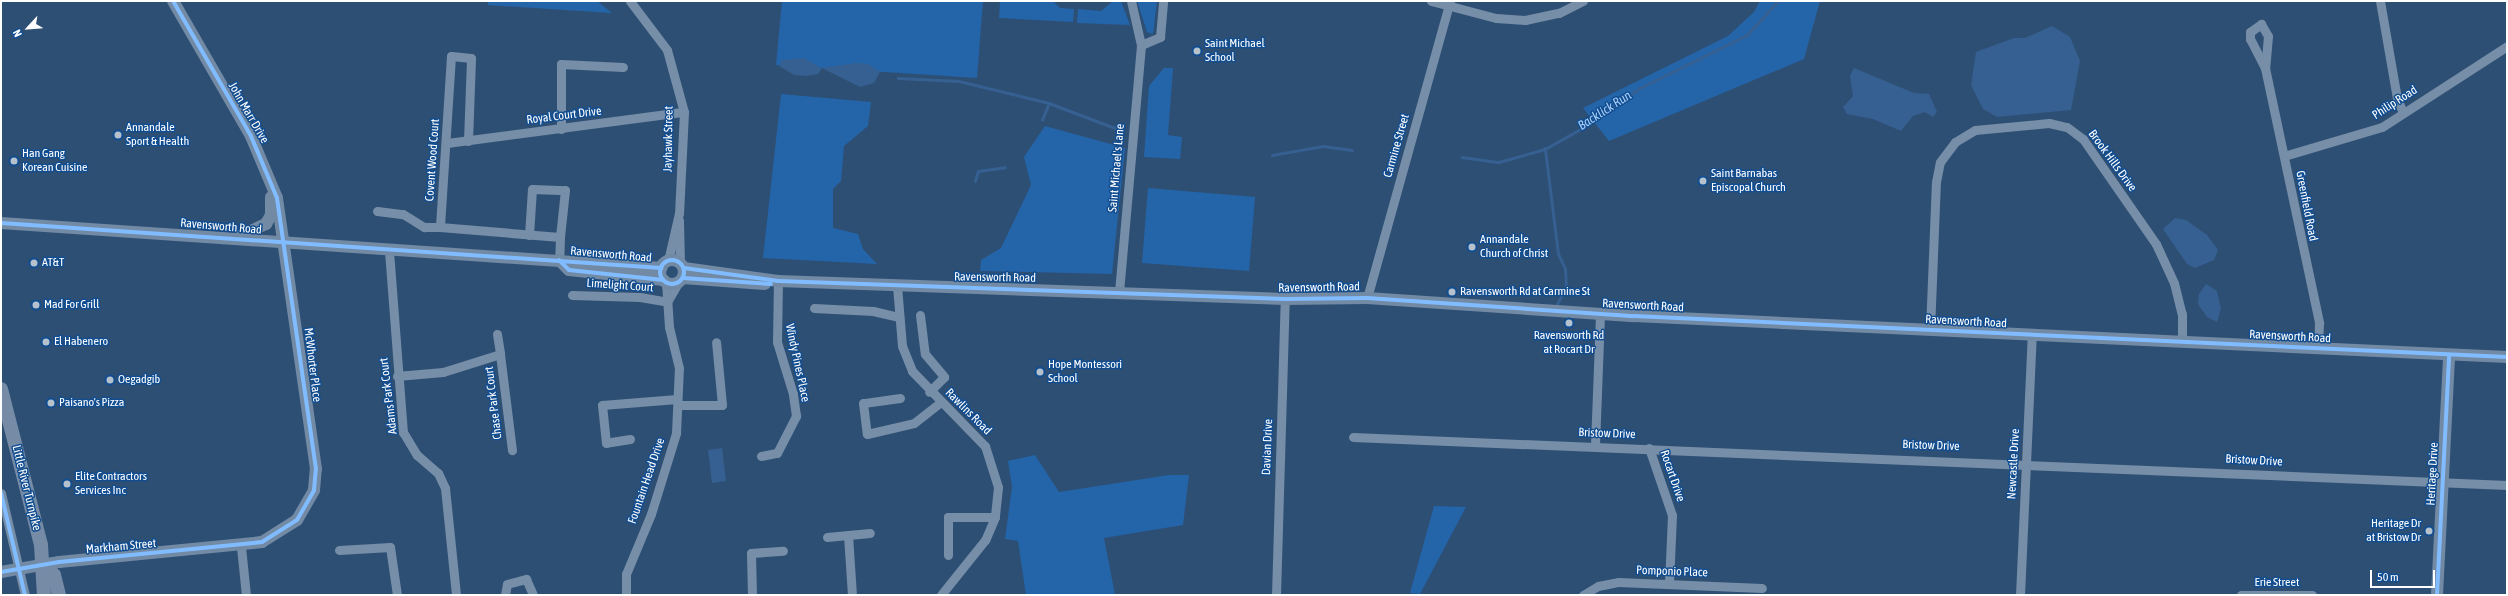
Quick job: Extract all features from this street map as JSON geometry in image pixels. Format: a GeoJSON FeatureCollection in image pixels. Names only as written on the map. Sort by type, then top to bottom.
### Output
{"type":"FeatureCollection","features":[{"type":"Feature","properties":{"kind":"main road","name":"John Marr Drive"},"geometry":{"type":"LineString","coordinates":[[173,1],[269,174],[286,243]]}},
{"type":"Feature","properties":{"kind":"main road"},"geometry":{"type":"LineString","coordinates":[[236,238],[260,229],[270,218],[269,174]]}},
{"type":"Feature","properties":{"kind":"main road","name":"Ravensworth Road"},"geometry":{"type":"LineString","coordinates":[[1,223],[236,238],[389,251],[559,260],[664,273],[681,273],[747,285],[778,281],[1285,299],[1367,298],[1600,313],[2507,357]]}},
{"type":"Feature","properties":{"kind":"main road","name":"McWhorter Place"},"geometry":{"type":"LineString","coordinates":[[286,243],[316,469],[314,490]]}},
{"type":"Feature","properties":{"kind":"main road","name":"Ravensworth Road"},"geometry":{"type":"LineString","coordinates":[[664,273],[681,273]]}},
{"type":"Feature","properties":{"kind":"main road","name":"Heritage Drive"},"geometry":{"type":"LineString","coordinates":[[2437,595],[2449,354]]}},
{"type":"Feature","properties":{"kind":"main road","name":"Little River Turnpike"},"geometry":{"type":"LineString","coordinates":[[1,389],[4,416],[44,564],[54,575],[59,595]]}},
{"type":"Feature","properties":{"kind":"main road","name":"Markham Street"},"geometry":{"type":"LineString","coordinates":[[1,572],[44,564],[240,547],[262,542],[292,525],[307,507],[314,490]]}},
{"type":"Feature","properties":{"kind":"main road","name":"Little River Turnpike"},"geometry":{"type":"LineString","coordinates":[[44,564],[40,578],[44,595]]}},
{"type":"Feature","properties":{"kind":"street","name":"Jayhawk Street"},"geometry":{"type":"LineString","coordinates":[[630,1],[666,50],[684,112],[678,220],[681,273]]}},
{"type":"Feature","properties":{"kind":"street","name":"Saint Michael's Lane"},"geometry":{"type":"LineString","coordinates":[[1119,292],[1141,45],[1131,1]]}},
{"type":"Feature","properties":{"kind":"street"},"geometry":{"type":"LineString","coordinates":[[1141,45],[1160,37],[1163,1]]}},
{"type":"Feature","properties":{"kind":"street"},"geometry":{"type":"LineString","coordinates":[[1431,1],[1450,3],[1496,18],[1525,20],[1559,13],[1583,1]]}},
{"type":"Feature","properties":{"kind":"street"},"geometry":{"type":"LineString","coordinates":[[2380,1],[2397,98],[2404,113]]}},
{"type":"Feature","properties":{"kind":"street","name":"Carmine Street"},"geometry":{"type":"LineString","coordinates":[[1367,298],[1450,3]]}},
{"type":"Feature","properties":{"kind":"street","name":"Philip Road"},"geometry":{"type":"LineString","coordinates":[[2284,156],[2371,132],[2404,113],[2507,46]]}},
{"type":"Feature","properties":{"kind":"street","name":"Covent Wood Court"},"geometry":{"type":"LineString","coordinates":[[440,226],[447,143],[451,56],[471,58],[468,141]]}},
{"type":"Feature","properties":{"kind":"street"},"geometry":{"type":"LineString","coordinates":[[561,129],[561,64],[623,67]]}},
{"type":"Feature","properties":{"kind":"street","name":"Greenfield Road"},"geometry":{"type":"LineString","coordinates":[[2265,68],[2319,323],[2318,348]]}},
{"type":"Feature","properties":{"kind":"street","name":"Royal Court Drive"},"geometry":{"type":"LineString","coordinates":[[447,143],[684,112]]}},
{"type":"Feature","properties":{"kind":"street","name":"Brook Hills Drive"},"geometry":{"type":"LineString","coordinates":[[1930,330],[1936,182],[1940,162],[1955,142],[1975,130],[2049,123],[2067,128],[2083,139],[2156,244],[2174,283],[2182,314],[2182,342]]}},
{"type":"Feature","properties":{"kind":"street"},"geometry":{"type":"LineString","coordinates":[[529,235],[532,189],[564,190],[559,260]]}},
{"type":"Feature","properties":{"kind":"street"},"geometry":{"type":"LineString","coordinates":[[377,211],[402,214],[424,227],[440,226],[560,237]]}},
{"type":"Feature","properties":{"kind":"street","name":"Jayhawk Street"},"geometry":{"type":"LineString","coordinates":[[664,273],[678,220]]}},
{"type":"Feature","properties":{"kind":"street","name":"Adams Park Court"},"geometry":{"type":"LineString","coordinates":[[389,251],[397,376],[406,441],[438,472],[445,488],[456,595]]}},
{"type":"Feature","properties":{"kind":"street","name":"Fountain Head Drive"},"geometry":{"type":"LineString","coordinates":[[626,595],[626,574],[663,479],[676,433],[679,368],[667,302],[664,273]]}},
{"type":"Feature","properties":{"kind":"street"},"geometry":{"type":"LineString","coordinates":[[667,302],[681,273]]}},
{"type":"Feature","properties":{"kind":"street","name":"Windy Pines Place"},"geometry":{"type":"LineString","coordinates":[[761,456],[777,453],[796,416],[794,394],[777,342],[778,281]]}},
{"type":"Feature","properties":{"kind":"street","name":"Rawlins Road"},"geometry":{"type":"LineString","coordinates":[[897,286],[898,316],[906,357],[929,392],[976,433],[993,463],[998,487],[995,517],[985,540],[941,595]]}},
{"type":"Feature","properties":{"kind":"street","name":"Limelight Court"},"geometry":{"type":"LineString","coordinates":[[572,295],[667,302]]}},
{"type":"Feature","properties":{"kind":"street","name":"Davian Drive"},"geometry":{"type":"LineString","coordinates":[[1276,595],[1285,299]]}},
{"type":"Feature","properties":{"kind":"street"},"geometry":{"type":"LineString","coordinates":[[814,308],[873,310],[898,316]]}},
{"type":"Feature","properties":{"kind":"street"},"geometry":{"type":"LineString","coordinates":[[1595,446],[1600,313]]}},
{"type":"Feature","properties":{"kind":"street"},"geometry":{"type":"LineString","coordinates":[[920,315],[925,354],[944,377],[929,392]]}},
{"type":"Feature","properties":{"kind":"street","name":"Chase Park Court"},"geometry":{"type":"LineString","coordinates":[[497,334],[512,450]]}},
{"type":"Feature","properties":{"kind":"street","name":"Newcastle Drive"},"geometry":{"type":"LineString","coordinates":[[2020,595],[2032,335]]}},
{"type":"Feature","properties":{"kind":"street"},"geometry":{"type":"LineString","coordinates":[[630,439],[606,443],[602,405],[678,402],[722,405],[716,342]]}},
{"type":"Feature","properties":{"kind":"street","name":"Chase Park Court"},"geometry":{"type":"LineString","coordinates":[[397,376],[443,372],[500,354]]}},
{"type":"Feature","properties":{"kind":"street"},"geometry":{"type":"LineString","coordinates":[[900,398],[863,403],[867,434],[914,423],[941,402]]}},
{"type":"Feature","properties":{"kind":"street","name":"Bristow Drive"},"geometry":{"type":"LineString","coordinates":[[1353,437],[2026,462],[2507,485]]}},
{"type":"Feature","properties":{"kind":"street","name":"Rocart Drive"},"geometry":{"type":"LineString","coordinates":[[1649,448],[1672,515],[1669,584]]}},
{"type":"Feature","properties":{"kind":"street"},"geometry":{"type":"LineString","coordinates":[[1,493],[25,595]]}},
{"type":"Feature","properties":{"kind":"street"},"geometry":{"type":"LineString","coordinates":[[948,555],[948,517],[995,517]]}},
{"type":"Feature","properties":{"kind":"street"},"geometry":{"type":"LineString","coordinates":[[827,537],[870,532]]}},
{"type":"Feature","properties":{"kind":"street"},"geometry":{"type":"LineString","coordinates":[[848,535],[852,595]]}},
{"type":"Feature","properties":{"kind":"street"},"geometry":{"type":"LineString","coordinates":[[240,547],[246,595]]}},
{"type":"Feature","properties":{"kind":"street"},"geometry":{"type":"LineString","coordinates":[[339,550],[390,547],[397,595]]}},
{"type":"Feature","properties":{"kind":"street"},"geometry":{"type":"LineString","coordinates":[[752,595],[751,554],[783,551]]}},
{"type":"Feature","properties":{"kind":"street"},"geometry":{"type":"LineString","coordinates":[[505,595],[507,584],[526,579],[533,595]]}},
{"type":"Feature","properties":{"kind":"street","name":"Pomponio Place"},"geometry":{"type":"LineString","coordinates":[[1583,595],[1610,583],[1762,588]]}},
{"type":"Feature","properties":{"kind":"street","name":"Erie Street"},"geometry":{"type":"LineString","coordinates":[[2241,595],[2312,595]]}},
{"type":"Feature","properties":{"kind":"shaded area"},"geometry":{"type":"Polygon","coordinates":[[[488,1],[597,1],[612,13],[488,5],[488,1]]]}},
{"type":"Feature","properties":{"kind":"shaded area"},"geometry":{"type":"Polygon","coordinates":[[[782,1],[983,1],[977,78],[776,65],[782,1]]]}},
{"type":"Feature","properties":{"kind":"shaded area"},"geometry":{"type":"Polygon","coordinates":[[[1000,1],[1053,1],[1060,8],[1074,9],[1073,22],[999,18],[1000,1]]]}},
{"type":"Feature","properties":{"kind":"shaded area"},"geometry":{"type":"Polygon","coordinates":[[[1113,1],[1121,1],[1130,25],[1077,23],[1078,9],[1101,11],[1113,1]]]}},
{"type":"Feature","properties":{"kind":"shaded area"},"geometry":{"type":"Polygon","coordinates":[[[1137,1],[1157,1],[1153,34],[1147,32],[1137,1]]]}},
{"type":"Feature","properties":{"kind":"shaded area"},"geometry":{"type":"Polygon","coordinates":[[[1760,1],[1820,1],[1804,59],[1609,141],[1583,108],[1728,36],[1754,12],[1760,1]]]}},
{"type":"Feature","properties":{"kind":"shaded area"},"geometry":{"type":"Polygon","coordinates":[[[2052,26],[2070,37],[2080,61],[2071,110],[1997,117],[1983,109],[1971,85],[1976,52],[2014,38],[2025,38],[2052,26]]]}},
{"type":"Feature","properties":{"kind":"shaded area"},"geometry":{"type":"Polygon","coordinates":[[[804,58],[821,68],[856,63],[868,64],[880,72],[874,83],[860,87],[822,68],[818,74],[807,76],[794,75],[779,66],[782,60],[804,58]]]}},
{"type":"Feature","properties":{"kind":"shaded area"},"geometry":{"type":"Polygon","coordinates":[[[1164,68],[1173,68],[1168,135],[1182,137],[1180,159],[1144,157],[1149,86],[1164,68]]]}},
{"type":"Feature","properties":{"kind":"shaded area"},"geometry":{"type":"Polygon","coordinates":[[[1854,68],[1914,93],[1929,94],[1937,112],[1933,117],[1925,112],[1913,116],[1901,131],[1873,119],[1847,114],[1843,107],[1853,96],[1850,76],[1854,68]]]}},
{"type":"Feature","properties":{"kind":"shaded area"},"geometry":{"type":"Polygon","coordinates":[[[781,94],[871,102],[868,126],[844,146],[841,181],[833,189],[833,228],[858,234],[863,249],[877,264],[763,258],[781,94]]]}},
{"type":"Feature","properties":{"kind":"shaded area"},"geometry":{"type":"Polygon","coordinates":[[[1045,126],[1125,148],[1112,274],[980,271],[981,260],[1001,248],[1031,185],[1024,157],[1045,126]]]}},
{"type":"Feature","properties":{"kind":"shaded area"},"geometry":{"type":"Polygon","coordinates":[[[1148,188],[1255,197],[1249,271],[1142,263],[1148,188]]]}},
{"type":"Feature","properties":{"kind":"shaded area"},"geometry":{"type":"Polygon","coordinates":[[[2175,218],[2186,220],[2207,235],[2218,250],[2214,260],[2195,268],[2187,264],[2163,229],[2175,218]]]}},
{"type":"Feature","properties":{"kind":"shaded area"},"geometry":{"type":"Polygon","coordinates":[[[2206,284],[2217,291],[2221,309],[2217,322],[2207,317],[2198,304],[2199,294],[2206,284]]]}},
{"type":"Feature","properties":{"kind":"shaded area"},"geometry":{"type":"Polygon","coordinates":[[[722,448],[726,481],[712,483],[708,450],[722,448]]]}},
{"type":"Feature","properties":{"kind":"shaded area"},"geometry":{"type":"Polygon","coordinates":[[[1035,455],[1059,492],[1169,475],[1189,475],[1183,525],[1104,538],[1115,595],[1026,595],[1018,541],[1005,539],[1012,487],[1008,461],[1035,455]]]}},
{"type":"Feature","properties":{"kind":"shaded area"},"geometry":{"type":"Polygon","coordinates":[[[1434,506],[1466,507],[1420,594],[1410,593],[1434,506]]]}},
{"type":"Feature","properties":{"kind":"waterway","name":"Backlick Run"},"geometry":{"type":"LineString","coordinates":[[1557,304],[1566,288],[1565,269],[1558,254],[1545,149],[1584,127],[1640,88],[1747,35],[1778,1]]}},
{"type":"Feature","properties":{"kind":"waterway"},"geometry":{"type":"LineString","coordinates":[[898,78],[959,81],[1049,103],[1115,128]]}},
{"type":"Feature","properties":{"kind":"waterway"},"geometry":{"type":"LineString","coordinates":[[1042,120],[1049,103]]}},
{"type":"Feature","properties":{"kind":"waterway"},"geometry":{"type":"LineString","coordinates":[[1272,155],[1323,146],[1352,150]]}},
{"type":"Feature","properties":{"kind":"waterway"},"geometry":{"type":"LineString","coordinates":[[1462,157],[1499,162],[1545,149]]}},
{"type":"Feature","properties":{"kind":"waterway"},"geometry":{"type":"LineString","coordinates":[[975,181],[978,171],[1005,167]]}},
{"type":"Feature","properties":{"kind":"cycle path"},"geometry":{"type":"LineString","coordinates":[[1,572],[59,562],[262,542],[297,520],[314,490],[316,469],[277,198],[251,136],[173,1]]}},
{"type":"Feature","properties":{"kind":"cycle path"},"geometry":{"type":"LineString","coordinates":[[1,223],[661,268]]}},
{"type":"Feature","properties":{"kind":"cycle path"},"geometry":{"type":"LineString","coordinates":[[559,260],[569,270],[663,280]]}},
{"type":"Feature","properties":{"kind":"cycle path"},"geometry":{"type":"LineString","coordinates":[[672,260],[681,263],[684,272],[681,281],[672,284],[663,281],[660,272],[663,263],[672,260]]}},
{"type":"Feature","properties":{"kind":"cycle path"},"geometry":{"type":"LineString","coordinates":[[684,268],[778,281],[1285,299],[1367,298],[1634,316],[2507,357]]}},
{"type":"Feature","properties":{"kind":"cycle path"},"geometry":{"type":"LineString","coordinates":[[683,278],[771,284]]}},
{"type":"Feature","properties":{"kind":"cycle path"},"geometry":{"type":"LineString","coordinates":[[2437,595],[2449,355]]}},
{"type":"Feature","properties":{"kind":"cycle path"},"geometry":{"type":"LineString","coordinates":[[1,493],[25,595]]}},
{"type":"Feature","properties":{"kind":"place","name":"Saint Michael School"},"geometry":{"type":"Point","coordinates":[1197,51]}},
{"type":"Feature","properties":{"kind":"place","name":"Annandale Sport & Health"},"geometry":{"type":"Point","coordinates":[118,135]}},
{"type":"Feature","properties":{"kind":"place","name":"Han Gang Korean Cuisine"},"geometry":{"type":"Point","coordinates":[14,161]}},
{"type":"Feature","properties":{"kind":"place","name":"Saint Barnabas Episcopal Church"},"geometry":{"type":"Point","coordinates":[1703,181]}},
{"type":"Feature","properties":{"kind":"place","name":"Annandale Church of Christ"},"geometry":{"type":"Point","coordinates":[1472,247]}},
{"type":"Feature","properties":{"kind":"place","name":"AT&T"},"geometry":{"type":"Point","coordinates":[34,263]}},
{"type":"Feature","properties":{"kind":"place","name":"Ravensworth Rd at Carmine St"},"geometry":{"type":"Point","coordinates":[1452,292]}},
{"type":"Feature","properties":{"kind":"place","name":"Mad For Grill"},"geometry":{"type":"Point","coordinates":[36,305]}},
{"type":"Feature","properties":{"kind":"place","name":"Ravensworth Rd at Rocart Dr"},"geometry":{"type":"Point","coordinates":[1569,323]}},
{"type":"Feature","properties":{"kind":"place","name":"El Habenero"},"geometry":{"type":"Point","coordinates":[46,342]}},
{"type":"Feature","properties":{"kind":"place","name":"Hope Montessori School"},"geometry":{"type":"Point","coordinates":[1040,372]}},
{"type":"Feature","properties":{"kind":"place","name":"Oegadgib"},"geometry":{"type":"Point","coordinates":[110,380]}},
{"type":"Feature","properties":{"kind":"place","name":"Paisano's Pizza"},"geometry":{"type":"Point","coordinates":[51,403]}},
{"type":"Feature","properties":{"kind":"place","name":"Elite Contractors Services Inc"},"geometry":{"type":"Point","coordinates":[67,484]}},
{"type":"Feature","properties":{"kind":"place","name":"Heritage Dr at Bristow Dr"},"geometry":{"type":"Point","coordinates":[2429,531]}}]}
